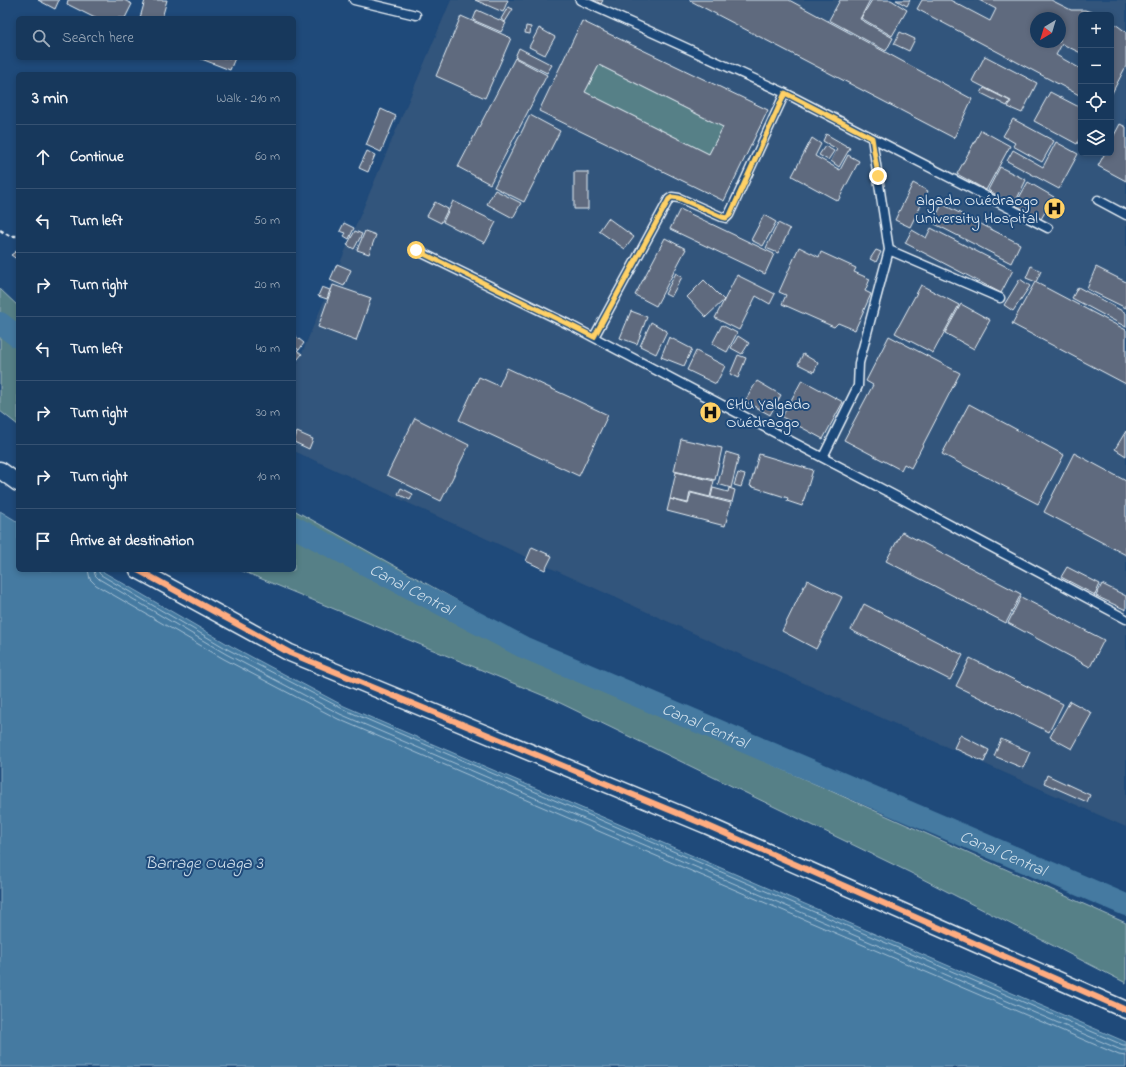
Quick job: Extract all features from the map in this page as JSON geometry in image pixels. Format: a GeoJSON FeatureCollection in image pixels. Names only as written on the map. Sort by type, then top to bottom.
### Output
{"type":"FeatureCollection","features":[{"type":"Feature","properties":{"kind":"street"},"geometry":{"type":"LineString","coordinates":[[0,470],[16,482]]}},
{"type":"Feature","properties":{"kind":"street"},"geometry":{"type":"LineString","coordinates":[[142,572],[290,653],[706,825],[1126,1010]]}},
{"type":"Feature","properties":{"kind":"lane"},"geometry":{"type":"LineString","coordinates":[[354,0],[416,15]]}},
{"type":"Feature","properties":{"kind":"lane"},"geometry":{"type":"LineString","coordinates":[[580,0],[785,93],[1048,228]]}},
{"type":"Feature","properties":{"kind":"lane"},"geometry":{"type":"LineString","coordinates":[[594,337],[669,199],[672,197],[679,198],[722,217],[726,218],[730,215],[785,93]]}},
{"type":"Feature","properties":{"kind":"lane"},"geometry":{"type":"LineString","coordinates":[[823,457],[858,386],[859,362],[889,250],[872,138]]}},
{"type":"Feature","properties":{"kind":"lane"},"geometry":{"type":"LineString","coordinates":[[1098,200],[1126,215]]}},
{"type":"Feature","properties":{"kind":"lane"},"geometry":{"type":"LineString","coordinates":[[416,250],[594,337],[823,457],[1126,619]]}},
{"type":"Feature","properties":{"kind":"lane"},"geometry":{"type":"LineString","coordinates":[[889,250],[1000,298]]}},
{"type":"Feature","properties":{"kind":"path"},"geometry":{"type":"LineString","coordinates":[[0,230],[10,236],[16,236]]}},
{"type":"Feature","properties":{"kind":"shaded area","name":"CHU Yalgado Ouédraogo"},"geometry":{"type":"Polygon","coordinates":[[[451,0],[1126,0],[1126,827],[761,664],[296,452],[296,367],[451,0]]]}},
{"type":"Feature","properties":{"kind":"green space"},"geometry":{"type":"Polygon","coordinates":[[[599,65],[723,127],[709,154],[585,92],[599,65]]]}},
{"type":"Feature","properties":{"kind":"green space"},"geometry":{"type":"Polygon","coordinates":[[[0,289],[16,304],[16,423],[0,411],[0,289]]]}},
{"type":"Feature","properties":{"kind":"green space"},"geometry":{"type":"Polygon","coordinates":[[[296,511],[670,719],[1126,923],[1126,983],[909,872],[554,700],[245,572],[296,572],[296,511]]]}},
{"type":"Feature","properties":{"kind":"water","name":"Barrage Ouaga 3"},"geometry":{"type":"Polygon","coordinates":[[[0,511],[16,521],[16,572],[103,572],[231,646],[344,706],[1126,1042],[1126,1067],[0,1067],[0,511]]]}},
{"type":"Feature","properties":{"kind":"building"},"geometry":{"type":"Polygon","coordinates":[[[38,0],[59,0],[55,9],[38,0]]]}},
{"type":"Feature","properties":{"kind":"building"},"geometry":{"type":"Polygon","coordinates":[[[68,0],[124,0],[132,4],[126,16],[91,16],[67,4],[68,0]]]}},
{"type":"Feature","properties":{"kind":"building"},"geometry":{"type":"Polygon","coordinates":[[[145,0],[167,0],[163,16],[141,16],[145,0]]]}},
{"type":"Feature","properties":{"kind":"building"},"geometry":{"type":"Polygon","coordinates":[[[475,0],[508,0],[503,12],[475,0]]]}},
{"type":"Feature","properties":{"kind":"building"},"geometry":{"type":"Polygon","coordinates":[[[593,0],[603,0],[601,4],[593,0]]]}},
{"type":"Feature","properties":{"kind":"building"},"geometry":{"type":"Polygon","coordinates":[[[689,0],[789,0],[972,99],[954,138],[689,0]]]}},
{"type":"Feature","properties":{"kind":"building"},"geometry":{"type":"Polygon","coordinates":[[[840,0],[870,0],[860,19],[893,38],[886,51],[829,20],[840,0]]]}},
{"type":"Feature","properties":{"kind":"building"},"geometry":{"type":"Polygon","coordinates":[[[872,0],[891,0],[907,10],[892,36],[861,18],[872,0]]]}},
{"type":"Feature","properties":{"kind":"building"},"geometry":{"type":"Polygon","coordinates":[[[896,0],[910,0],[907,6],[896,0]]]}},
{"type":"Feature","properties":{"kind":"building"},"geometry":{"type":"Polygon","coordinates":[[[922,0],[950,0],[990,21],[996,9],[979,0],[1051,0],[1071,10],[1085,10],[1091,12],[1078,12],[1078,52],[1066,46],[1066,12],[1030,12],[1030,48],[1060,48],[1056,55],[1078,67],[1078,94],[917,9],[922,0]]]}},
{"type":"Feature","properties":{"kind":"building"},"geometry":{"type":"Polygon","coordinates":[[[508,7],[513,9],[505,22],[501,19],[508,7]]]}},
{"type":"Feature","properties":{"kind":"building"},"geometry":{"type":"Polygon","coordinates":[[[477,10],[506,23],[501,32],[473,20],[477,10]]]}},
{"type":"Feature","properties":{"kind":"building"},"geometry":{"type":"Polygon","coordinates":[[[461,16],[511,38],[485,98],[436,76],[461,16]]]}},
{"type":"Feature","properties":{"kind":"building"},"geometry":{"type":"Polygon","coordinates":[[[582,21],[768,110],[724,201],[539,111],[582,21]],[[599,65],[585,92],[709,154],[723,127],[599,65]]]}},
{"type":"Feature","properties":{"kind":"building"},"geometry":{"type":"Polygon","coordinates":[[[1114,23],[1126,32],[1126,66],[1114,89],[1114,23]]]}},
{"type":"Feature","properties":{"kind":"building"},"geometry":{"type":"Polygon","coordinates":[[[526,26],[531,27],[530,34],[525,33],[526,26]]]}},
{"type":"Feature","properties":{"kind":"building"},"geometry":{"type":"Polygon","coordinates":[[[539,28],[555,37],[545,55],[529,47],[539,28]]]}},
{"type":"Feature","properties":{"kind":"building"},"geometry":{"type":"Polygon","coordinates":[[[900,32],[915,39],[909,51],[894,44],[900,32]]]}},
{"type":"Feature","properties":{"kind":"building"},"geometry":{"type":"Polygon","coordinates":[[[519,48],[552,65],[547,73],[515,57],[519,48]]]}},
{"type":"Feature","properties":{"kind":"building"},"geometry":{"type":"Polygon","coordinates":[[[985,56],[1037,83],[1022,113],[1008,107],[1011,101],[972,81],[985,56]]]}},
{"type":"Feature","properties":{"kind":"building"},"geometry":{"type":"Polygon","coordinates":[[[515,58],[547,75],[490,184],[458,167],[515,58]]]}},
{"type":"Feature","properties":{"kind":"building"},"geometry":{"type":"Polygon","coordinates":[[[204,60],[234,60],[230,70],[204,60]]]}},
{"type":"Feature","properties":{"kind":"building"},"geometry":{"type":"Polygon","coordinates":[[[984,88],[1010,101],[1007,106],[981,93],[984,88]]]}},
{"type":"Feature","properties":{"kind":"building"},"geometry":{"type":"Polygon","coordinates":[[[1050,92],[1078,106],[1077,144],[1034,121],[1050,92]]]}},
{"type":"Feature","properties":{"kind":"building"},"geometry":{"type":"Polygon","coordinates":[[[381,109],[396,116],[381,152],[366,145],[381,109]]]}},
{"type":"Feature","properties":{"kind":"building"},"geometry":{"type":"Polygon","coordinates":[[[530,115],[560,131],[524,202],[494,187],[530,115]]]}},
{"type":"Feature","properties":{"kind":"building"},"geometry":{"type":"Polygon","coordinates":[[[1013,119],[1054,141],[1042,162],[1013,146],[1015,143],[1003,136],[1013,119]]]}},
{"type":"Feature","properties":{"kind":"building"},"geometry":{"type":"Polygon","coordinates":[[[1120,124],[1126,127],[1126,181],[1098,166],[1103,156],[1114,156],[1114,135],[1120,124]]]}},
{"type":"Feature","properties":{"kind":"building"},"geometry":{"type":"Polygon","coordinates":[[[981,130],[1010,146],[986,190],[957,174],[981,130]]]}},
{"type":"Feature","properties":{"kind":"building"},"geometry":{"type":"Polygon","coordinates":[[[826,134],[850,148],[839,167],[831,161],[837,149],[823,141],[826,134]]]}},
{"type":"Feature","properties":{"kind":"building"},"geometry":{"type":"Polygon","coordinates":[[[812,138],[821,144],[815,156],[840,170],[848,155],[859,161],[838,201],[792,176],[812,138]]]}},
{"type":"Feature","properties":{"kind":"building"},"geometry":{"type":"Polygon","coordinates":[[[1056,142],[1078,154],[1059,189],[1007,161],[1013,150],[1043,167],[1056,142]]]}},
{"type":"Feature","properties":{"kind":"building"},"geometry":{"type":"Polygon","coordinates":[[[825,146],[834,151],[828,160],[819,155],[825,146]]]}},
{"type":"Feature","properties":{"kind":"building"},"geometry":{"type":"Polygon","coordinates":[[[367,151],[375,155],[368,172],[359,168],[367,151]]]}},
{"type":"Feature","properties":{"kind":"building"},"geometry":{"type":"Polygon","coordinates":[[[1000,167],[1026,180],[1014,205],[988,190],[1000,167]]]}},
{"type":"Feature","properties":{"kind":"building"},"geometry":{"type":"Polygon","coordinates":[[[574,172],[588,172],[588,209],[574,209],[574,172]]]}},
{"type":"Feature","properties":{"kind":"building"},"geometry":{"type":"Polygon","coordinates":[[[1028,182],[1054,197],[1041,219],[1015,205],[1028,182]]]}},
{"type":"Feature","properties":{"kind":"building"},"geometry":{"type":"Polygon","coordinates":[[[913,183],[928,191],[910,227],[895,220],[913,183]]]}},
{"type":"Feature","properties":{"kind":"building"},"geometry":{"type":"Polygon","coordinates":[[[495,190],[521,203],[513,218],[487,204],[495,190]]]}},
{"type":"Feature","properties":{"kind":"building"},"geometry":{"type":"Polygon","coordinates":[[[453,201],[496,222],[485,243],[443,222],[453,201]]]}},
{"type":"Feature","properties":{"kind":"building"},"geometry":{"type":"Polygon","coordinates":[[[435,202],[448,209],[441,223],[427,216],[435,202]]]}},
{"type":"Feature","properties":{"kind":"building"},"geometry":{"type":"Polygon","coordinates":[[[942,204],[1020,244],[1011,263],[933,223],[942,204]]]}},
{"type":"Feature","properties":{"kind":"building"},"geometry":{"type":"Polygon","coordinates":[[[680,209],[774,254],[765,274],[670,229],[680,209]]]}},
{"type":"Feature","properties":{"kind":"building"},"geometry":{"type":"Polygon","coordinates":[[[764,215],[776,222],[763,246],[751,240],[764,215]]]}},
{"type":"Feature","properties":{"kind":"building"},"geometry":{"type":"Polygon","coordinates":[[[608,218],[634,237],[625,249],[599,231],[608,218]]]}},
{"type":"Feature","properties":{"kind":"building"},"geometry":{"type":"Polygon","coordinates":[[[344,223],[354,228],[349,239],[344,236],[346,233],[340,231],[344,223]]]}},
{"type":"Feature","properties":{"kind":"building"},"geometry":{"type":"Polygon","coordinates":[[[778,223],[790,229],[778,253],[766,248],[778,223]]]}},
{"type":"Feature","properties":{"kind":"building"},"geometry":{"type":"Polygon","coordinates":[[[931,228],[1013,270],[1001,293],[905,243],[912,230],[926,238],[931,228]]]}},
{"type":"Feature","properties":{"kind":"building"},"geometry":{"type":"Polygon","coordinates":[[[355,231],[362,234],[354,249],[347,245],[355,231]]]}},
{"type":"Feature","properties":{"kind":"building"},"geometry":{"type":"Polygon","coordinates":[[[365,231],[376,235],[369,254],[357,250],[365,231]]]}},
{"type":"Feature","properties":{"kind":"building"},"geometry":{"type":"Polygon","coordinates":[[[665,238],[686,249],[656,306],[635,295],[665,238]]]}},
{"type":"Feature","properties":{"kind":"building"},"geometry":{"type":"Polygon","coordinates":[[[799,247],[819,257],[821,252],[856,268],[854,272],[870,279],[865,291],[871,294],[855,330],[838,323],[834,327],[782,304],[786,295],[779,292],[799,247]]]}},
{"type":"Feature","properties":{"kind":"building"},"geometry":{"type":"Polygon","coordinates":[[[876,250],[881,252],[876,262],[870,259],[876,250]]]}},
{"type":"Feature","properties":{"kind":"building"},"geometry":{"type":"Polygon","coordinates":[[[16,251],[16,259],[11,255],[16,251]]]}},
{"type":"Feature","properties":{"kind":"building"},"geometry":{"type":"Polygon","coordinates":[[[337,264],[351,270],[344,286],[330,280],[337,264]]]}},
{"type":"Feature","properties":{"kind":"building"},"geometry":{"type":"Polygon","coordinates":[[[1031,266],[1041,271],[1036,282],[1026,278],[1031,266]]]}},
{"type":"Feature","properties":{"kind":"building"},"geometry":{"type":"Polygon","coordinates":[[[1096,267],[1126,282],[1126,308],[1087,289],[1096,267]]]}},
{"type":"Feature","properties":{"kind":"building"},"geometry":{"type":"Polygon","coordinates":[[[676,273],[682,277],[671,297],[665,294],[676,273]]]}},
{"type":"Feature","properties":{"kind":"building"},"geometry":{"type":"Polygon","coordinates":[[[737,275],[775,294],[770,304],[756,296],[739,330],[715,318],[737,275]]]}},
{"type":"Feature","properties":{"kind":"building"},"geometry":{"type":"Polygon","coordinates":[[[1020,279],[1030,286],[1013,311],[1004,305],[1020,279]]]}},
{"type":"Feature","properties":{"kind":"building"},"geometry":{"type":"Polygon","coordinates":[[[704,280],[724,300],[706,317],[687,297],[704,280]]]}},
{"type":"Feature","properties":{"kind":"building"},"geometry":{"type":"Polygon","coordinates":[[[1035,282],[1126,330],[1126,384],[1012,324],[1035,282]]]}},
{"type":"Feature","properties":{"kind":"building"},"geometry":{"type":"Polygon","coordinates":[[[333,285],[371,298],[356,341],[318,327],[333,285]]]}},
{"type":"Feature","properties":{"kind":"building"},"geometry":{"type":"Polygon","coordinates":[[[921,285],[959,305],[933,353],[895,333],[921,285]]]}},
{"type":"Feature","properties":{"kind":"building"},"geometry":{"type":"Polygon","coordinates":[[[322,287],[330,290],[327,299],[318,296],[322,287]]]}},
{"type":"Feature","properties":{"kind":"building"},"geometry":{"type":"Polygon","coordinates":[[[1078,287],[1126,313],[1126,327],[1072,298],[1078,287]]]}},
{"type":"Feature","properties":{"kind":"building"},"geometry":{"type":"Polygon","coordinates":[[[961,304],[990,320],[974,349],[945,333],[961,304]]]}},
{"type":"Feature","properties":{"kind":"building"},"geometry":{"type":"Polygon","coordinates":[[[631,311],[647,317],[637,344],[620,338],[631,311]]]}},
{"type":"Feature","properties":{"kind":"building"},"geometry":{"type":"Polygon","coordinates":[[[651,322],[667,331],[656,354],[640,346],[651,322]]]}},
{"type":"Feature","properties":{"kind":"building"},"geometry":{"type":"Polygon","coordinates":[[[722,325],[737,333],[727,352],[712,344],[722,325]]]}},
{"type":"Feature","properties":{"kind":"building"},"geometry":{"type":"Polygon","coordinates":[[[738,336],[749,343],[742,354],[731,348],[738,336]]]}},
{"type":"Feature","properties":{"kind":"building"},"geometry":{"type":"Polygon","coordinates":[[[889,336],[960,373],[911,468],[904,464],[901,470],[844,440],[873,385],[866,381],[889,336]]]}},
{"type":"Feature","properties":{"kind":"building"},"geometry":{"type":"Polygon","coordinates":[[[296,337],[304,343],[299,350],[296,348],[296,337]]]}},
{"type":"Feature","properties":{"kind":"building"},"geometry":{"type":"Polygon","coordinates":[[[669,337],[692,349],[684,366],[661,357],[669,337]]]}},
{"type":"Feature","properties":{"kind":"building"},"geometry":{"type":"Polygon","coordinates":[[[296,350],[302,354],[296,362],[296,350]]]}},
{"type":"Feature","properties":{"kind":"building"},"geometry":{"type":"Polygon","coordinates":[[[696,351],[725,366],[716,384],[687,370],[696,351]]]}},
{"type":"Feature","properties":{"kind":"building"},"geometry":{"type":"Polygon","coordinates":[[[803,354],[818,363],[814,372],[798,364],[803,354]]]}},
{"type":"Feature","properties":{"kind":"building"},"geometry":{"type":"Polygon","coordinates":[[[738,355],[746,358],[738,378],[730,374],[738,355]]]}},
{"type":"Feature","properties":{"kind":"building"},"geometry":{"type":"Polygon","coordinates":[[[507,368],[608,415],[579,476],[459,420],[479,377],[499,386],[507,368]]]}},
{"type":"Feature","properties":{"kind":"building"},"geometry":{"type":"Polygon","coordinates":[[[802,380],[843,402],[823,439],[782,417],[802,380]]]}},
{"type":"Feature","properties":{"kind":"building"},"geometry":{"type":"Polygon","coordinates":[[[757,381],[781,395],[770,415],[745,401],[757,381]]]}},
{"type":"Feature","properties":{"kind":"building"},"geometry":{"type":"Polygon","coordinates":[[[969,404],[1064,455],[1038,504],[942,454],[969,404]]]}},
{"type":"Feature","properties":{"kind":"building"},"geometry":{"type":"Polygon","coordinates":[[[415,418],[469,445],[441,501],[387,475],[415,418]]]}},
{"type":"Feature","properties":{"kind":"building"},"geometry":{"type":"Polygon","coordinates":[[[1126,431],[1126,456],[1115,449],[1126,431]]]}},
{"type":"Feature","properties":{"kind":"building"},"geometry":{"type":"Polygon","coordinates":[[[297,432],[313,439],[309,449],[296,443],[297,432]]]}},
{"type":"Feature","properties":{"kind":"building"},"geometry":{"type":"Polygon","coordinates":[[[681,439],[722,448],[715,480],[674,471],[681,439]]]}},
{"type":"Feature","properties":{"kind":"building"},"geometry":{"type":"Polygon","coordinates":[[[726,452],[739,456],[731,488],[718,484],[726,452]]]}},
{"type":"Feature","properties":{"kind":"building"},"geometry":{"type":"Polygon","coordinates":[[[1074,453],[1126,481],[1126,555],[1044,512],[1074,453]]]}},
{"type":"Feature","properties":{"kind":"building"},"geometry":{"type":"Polygon","coordinates":[[[759,454],[813,470],[802,506],[787,501],[788,498],[750,486],[759,454]]]}},
{"type":"Feature","properties":{"kind":"building"},"geometry":{"type":"Polygon","coordinates":[[[676,472],[714,481],[710,497],[690,492],[688,503],[670,499],[676,472]]]}},
{"type":"Feature","properties":{"kind":"building"},"geometry":{"type":"Polygon","coordinates":[[[738,473],[745,475],[741,487],[734,485],[738,473]]]}},
{"type":"Feature","properties":{"kind":"building"},"geometry":{"type":"Polygon","coordinates":[[[401,488],[413,494],[410,500],[398,494],[401,488]]]}},
{"type":"Feature","properties":{"kind":"building"},"geometry":{"type":"Polygon","coordinates":[[[713,488],[728,492],[729,488],[735,490],[732,502],[711,497],[713,488]]]}},
{"type":"Feature","properties":{"kind":"building"},"geometry":{"type":"Polygon","coordinates":[[[691,493],[731,503],[725,526],[667,511],[670,499],[688,504],[691,493]]]}},
{"type":"Feature","properties":{"kind":"building"},"geometry":{"type":"Polygon","coordinates":[[[902,532],[1021,594],[1006,623],[886,561],[902,532]]]}},
{"type":"Feature","properties":{"kind":"building"},"geometry":{"type":"Polygon","coordinates":[[[532,547],[552,556],[545,570],[526,561],[532,547]]]}},
{"type":"Feature","properties":{"kind":"building"},"geometry":{"type":"Polygon","coordinates":[[[1067,567],[1100,584],[1095,595],[1061,577],[1067,567]]]}},
{"type":"Feature","properties":{"kind":"building"},"geometry":{"type":"Polygon","coordinates":[[[807,580],[842,597],[816,649],[782,631],[807,580]]]}},
{"type":"Feature","properties":{"kind":"building"},"geometry":{"type":"Polygon","coordinates":[[[1102,584],[1126,596],[1126,610],[1096,596],[1102,584]]]}},
{"type":"Feature","properties":{"kind":"building"},"geometry":{"type":"Polygon","coordinates":[[[1021,597],[1104,640],[1090,667],[1008,623],[1021,597]]]}},
{"type":"Feature","properties":{"kind":"building"},"geometry":{"type":"Polygon","coordinates":[[[864,604],[963,655],[950,680],[851,630],[864,604]]]}},
{"type":"Feature","properties":{"kind":"building"},"geometry":{"type":"Polygon","coordinates":[[[970,658],[1063,704],[1049,732],[956,686],[970,658]]]}},
{"type":"Feature","properties":{"kind":"building"},"geometry":{"type":"Polygon","coordinates":[[[1070,701],[1092,713],[1072,749],[1050,737],[1070,701]]]}},
{"type":"Feature","properties":{"kind":"building"},"geometry":{"type":"Polygon","coordinates":[[[960,735],[989,750],[984,762],[954,748],[960,735]]]}},
{"type":"Feature","properties":{"kind":"building"},"geometry":{"type":"Polygon","coordinates":[[[1001,739],[1030,752],[1023,768],[994,756],[1001,739]]]}},
{"type":"Feature","properties":{"kind":"building"},"geometry":{"type":"Polygon","coordinates":[[[1047,775],[1090,795],[1087,802],[1044,783],[1047,775]]]}},
{"type":"Feature","properties":{"kind":"waterway","name":"Canal Central"},"geometry":{"type":"LineString","coordinates":[[0,323],[16,335]]}},
{"type":"Feature","properties":{"kind":"waterway","name":"Canal Central"},"geometry":{"type":"LineString","coordinates":[[296,528],[523,647],[1126,905]]}},
{"type":"Feature","properties":{"kind":"cycle path"},"geometry":{"type":"LineString","coordinates":[[142,572],[290,653],[706,825],[1126,1010]]}},
{"type":"Feature","properties":{"kind":"place","name":"algado Ouédraogo University Hospital"},"geometry":{"type":"Point","coordinates":[1054,208]}},
{"type":"Feature","properties":{"kind":"place","name":"CHU Yalgado Ouédraogo"},"geometry":{"type":"Point","coordinates":[710,412]}},
{"type":"Feature","properties":{"kind":"route"},"geometry":{"type":"LineString","coordinates":[[416,250],[594,337],[669,199],[672,197],[679,198],[722,217],[726,218],[730,215],[785,93],[872,138],[878,176]]}}]}
